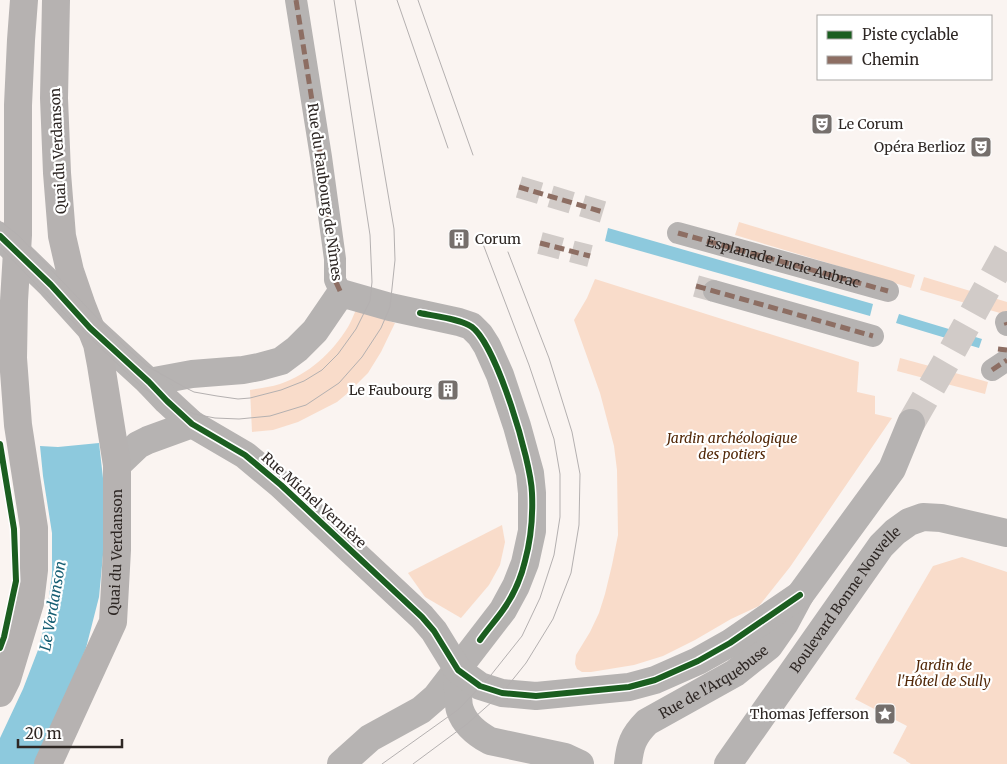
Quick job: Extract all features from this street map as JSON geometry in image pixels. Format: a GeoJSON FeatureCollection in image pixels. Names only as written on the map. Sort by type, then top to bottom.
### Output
{"type":"FeatureCollection","features":[{"type":"Feature","properties":{"kind":"main road"},"geometry":{"type":"LineString","coordinates":[[0,693],[7,679],[30,603],[34,570],[34,528],[7,358],[14,301],[8,244],[24,0]]}},
{"type":"Feature","properties":{"kind":"main road","name":"Quai du Verdanson"},"geometry":{"type":"LineString","coordinates":[[48,764],[113,622],[117,550],[116,465],[101,365],[97,344],[70,271],[62,236],[54,98],[56,0]]}},
{"type":"Feature","properties":{"kind":"street","name":"Rue du Faubourg de Nîmes"},"geometry":{"type":"LineString","coordinates":[[296,0],[335,259],[335,280],[341,293],[390,307],[445,318],[471,326],[480,335],[500,375],[517,426],[530,472],[532,493],[532,531],[525,564],[503,610],[436,697],[421,710],[370,738],[341,764]]}},
{"type":"Feature","properties":{"kind":"street","name":"Esplanade Lucie Aubrac"},"geometry":{"type":"LineString","coordinates":[[678,233],[888,291]]}},
{"type":"Feature","properties":{"kind":"street","name":"Quai du Verdanson"},"geometry":{"type":"LineString","coordinates":[[8,244],[51,285],[90,328]]}},
{"type":"Feature","properties":{"kind":"street"},"geometry":{"type":"LineString","coordinates":[[714,291],[874,336]]}},
{"type":"Feature","properties":{"kind":"street"},"geometry":{"type":"LineString","coordinates":[[149,382],[192,374],[243,370],[281,361],[316,331],[341,293]]}},
{"type":"Feature","properties":{"kind":"street","name":"Rue Michel Vernière"},"geometry":{"type":"LineString","coordinates":[[90,328],[192,424],[245,455],[281,485],[422,617],[434,631],[458,670]]}},
{"type":"Feature","properties":{"kind":"street","name":"Rue de l'Arquebuse"},"geometry":{"type":"LineString","coordinates":[[628,764],[630,748],[638,732],[647,722],[735,673],[769,646],[785,623],[800,595],[892,469],[910,423]]}},
{"type":"Feature","properties":{"kind":"street"},"geometry":{"type":"LineString","coordinates":[[116,465],[138,445],[192,424]]}},
{"type":"Feature","properties":{"kind":"street","name":"Boulevard Bonne Nouvelle"},"geometry":{"type":"LineString","coordinates":[[728,764],[882,546],[895,532],[910,522],[923,517],[941,518],[1007,533]]}},
{"type":"Feature","properties":{"kind":"street","name":"Rue de l'Arquebuse"},"geometry":{"type":"LineString","coordinates":[[458,670],[480,686],[502,693],[536,696],[629,687],[655,680],[698,661],[730,643],[800,595]]}},
{"type":"Feature","properties":{"kind":"street"},"geometry":{"type":"LineString","coordinates":[[458,670],[459,709],[467,724],[479,735],[490,741],[565,757],[580,764]]}},
{"type":"Feature","properties":{"kind":"green space"},"geometry":{"type":"Polygon","coordinates":[[[739,222],[915,275],[911,288],[735,235],[739,222]]]}},
{"type":"Feature","properties":{"kind":"green space"},"geometry":{"type":"Polygon","coordinates":[[[924,277],[1007,302],[1007,315],[920,290],[924,277]]]}},
{"type":"Feature","properties":{"kind":"green space","name":"Jardin archéologique des potiers"},"geometry":{"type":"Polygon","coordinates":[[[595,279],[859,362],[857,392],[875,396],[875,414],[892,418],[790,567],[759,606],[663,656],[634,665],[582,672],[577,669],[575,664],[576,655],[599,613],[618,535],[617,470],[614,446],[600,393],[574,320],[587,298],[595,279]]]}},
{"type":"Feature","properties":{"kind":"green space"},"geometry":{"type":"Polygon","coordinates":[[[356,310],[395,323],[368,373],[337,402],[298,422],[273,430],[252,432],[250,390],[269,387],[291,380],[319,362],[342,337],[356,310]]]}},
{"type":"Feature","properties":{"kind":"green space"},"geometry":{"type":"Polygon","coordinates":[[[900,358],[988,382],[985,394],[897,371],[900,358]]]}},
{"type":"Feature","properties":{"kind":"green space"},"geometry":{"type":"Polygon","coordinates":[[[502,525],[505,542],[500,565],[489,585],[461,618],[425,597],[408,573],[502,525]]]}},
{"type":"Feature","properties":{"kind":"green space","name":"Jardin de l'Hôtel de Sully"},"geometry":{"type":"Polygon","coordinates":[[[962,557],[1007,572],[1007,764],[911,764],[893,753],[907,726],[855,699],[933,566],[962,557]]]}},
{"type":"Feature","properties":{"kind":"water"},"geometry":{"type":"Polygon","coordinates":[[[608,228],[873,304],[870,316],[605,241],[608,228]]]}},
{"type":"Feature","properties":{"kind":"water"},"geometry":{"type":"Polygon","coordinates":[[[899,314],[982,339],[979,348],[896,323],[899,314]]]}},
{"type":"Feature","properties":{"kind":"water","name":"Le Verdanson"},"geometry":{"type":"Polygon","coordinates":[[[99,443],[107,513],[99,597],[86,648],[35,764],[0,764],[0,738],[23,689],[38,650],[46,620],[52,574],[52,533],[40,446],[58,447],[99,443]]]}},
{"type":"Feature","properties":{"kind":"tunnel"},"geometry":{"type":"LineString","coordinates":[[519,187],[603,212]]}},
{"type":"Feature","properties":{"kind":"tunnel"},"geometry":{"type":"LineString","coordinates":[[540,243],[590,256]]}},
{"type":"Feature","properties":{"kind":"tunnel"},"geometry":{"type":"LineString","coordinates":[[911,423],[1007,252]]}},
{"type":"Feature","properties":{"kind":"tunnel"},"geometry":{"type":"LineString","coordinates":[[696,286],[714,291]]}},
{"type":"Feature","properties":{"kind":"tram line"},"geometry":{"type":"LineString","coordinates":[[0,221],[18,235],[125,347],[147,366],[194,392],[238,399],[250,398],[281,390],[304,381],[322,370],[338,354],[356,329],[370,301],[372,282],[370,235],[334,0]]}},
{"type":"Feature","properties":{"kind":"tram line"},"geometry":{"type":"LineString","coordinates":[[0,247],[70,319],[143,388],[194,414],[215,418],[239,419],[270,416],[306,405],[339,383],[362,357],[381,328],[390,307],[395,260],[394,229],[355,0]]}},
{"type":"Feature","properties":{"kind":"tram line"},"geometry":{"type":"LineString","coordinates":[[397,0],[448,148]]}},
{"type":"Feature","properties":{"kind":"tram line"},"geometry":{"type":"LineString","coordinates":[[418,0],[473,155]]}},
{"type":"Feature","properties":{"kind":"tram line"},"geometry":{"type":"LineString","coordinates":[[382,764],[459,709],[491,675],[522,636],[540,598],[554,555],[560,517],[560,474],[554,439],[529,365],[483,244]]}},
{"type":"Feature","properties":{"kind":"tram line"},"geometry":{"type":"LineString","coordinates":[[413,764],[467,724],[502,693],[526,663],[553,619],[571,573],[579,525],[580,474],[572,432],[549,358],[508,252]]}},
{"type":"Feature","properties":{"kind":"marked path"},"geometry":{"type":"LineString","coordinates":[[296,0],[321,157],[335,259],[335,280],[341,293]]}},
{"type":"Feature","properties":{"kind":"marked path"},"geometry":{"type":"LineString","coordinates":[[519,187],[603,212]]}},
{"type":"Feature","properties":{"kind":"marked path"},"geometry":{"type":"LineString","coordinates":[[678,233],[888,291]]}},
{"type":"Feature","properties":{"kind":"marked path"},"geometry":{"type":"LineString","coordinates":[[540,243],[590,256]]}},
{"type":"Feature","properties":{"kind":"marked path"},"geometry":{"type":"LineString","coordinates":[[696,286],[873,336]]}},
{"type":"Feature","properties":{"kind":"marked path"},"geometry":{"type":"LineString","coordinates":[[998,349],[1007,350]]}},
{"type":"Feature","properties":{"kind":"marked path"},"geometry":{"type":"LineString","coordinates":[[992,370],[1007,360]]}},
{"type":"Feature","properties":{"kind":"cycle path"},"geometry":{"type":"LineString","coordinates":[[0,236],[51,285],[90,328],[192,424],[245,455],[281,485],[422,617],[434,631],[458,670],[480,686],[502,693],[536,696],[629,687],[655,680],[698,661],[730,643],[800,595]]}},
{"type":"Feature","properties":{"kind":"cycle path"},"geometry":{"type":"LineString","coordinates":[[420,313],[467,324],[482,338],[502,379],[511,405],[530,477],[532,519],[529,544],[523,567],[510,599],[480,640]]}},
{"type":"Feature","properties":{"kind":"cycle path"},"geometry":{"type":"LineString","coordinates":[[0,444],[14,529],[16,581],[0,648]]}},
{"type":"Feature","properties":{"kind":"place","name":"Le Corum"},"geometry":{"type":"Point","coordinates":[822,124]}},
{"type":"Feature","properties":{"kind":"place","name":"Opéra Berlioz"},"geometry":{"type":"Point","coordinates":[981,147]}},
{"type":"Feature","properties":{"kind":"place","name":"Corum"},"geometry":{"type":"Point","coordinates":[459,239]}},
{"type":"Feature","properties":{"kind":"place","name":"Le Faubourg"},"geometry":{"type":"Point","coordinates":[448,390]}},
{"type":"Feature","properties":{"kind":"place","name":"Thomas Jefferson"},"geometry":{"type":"Point","coordinates":[885,714]}}]}
